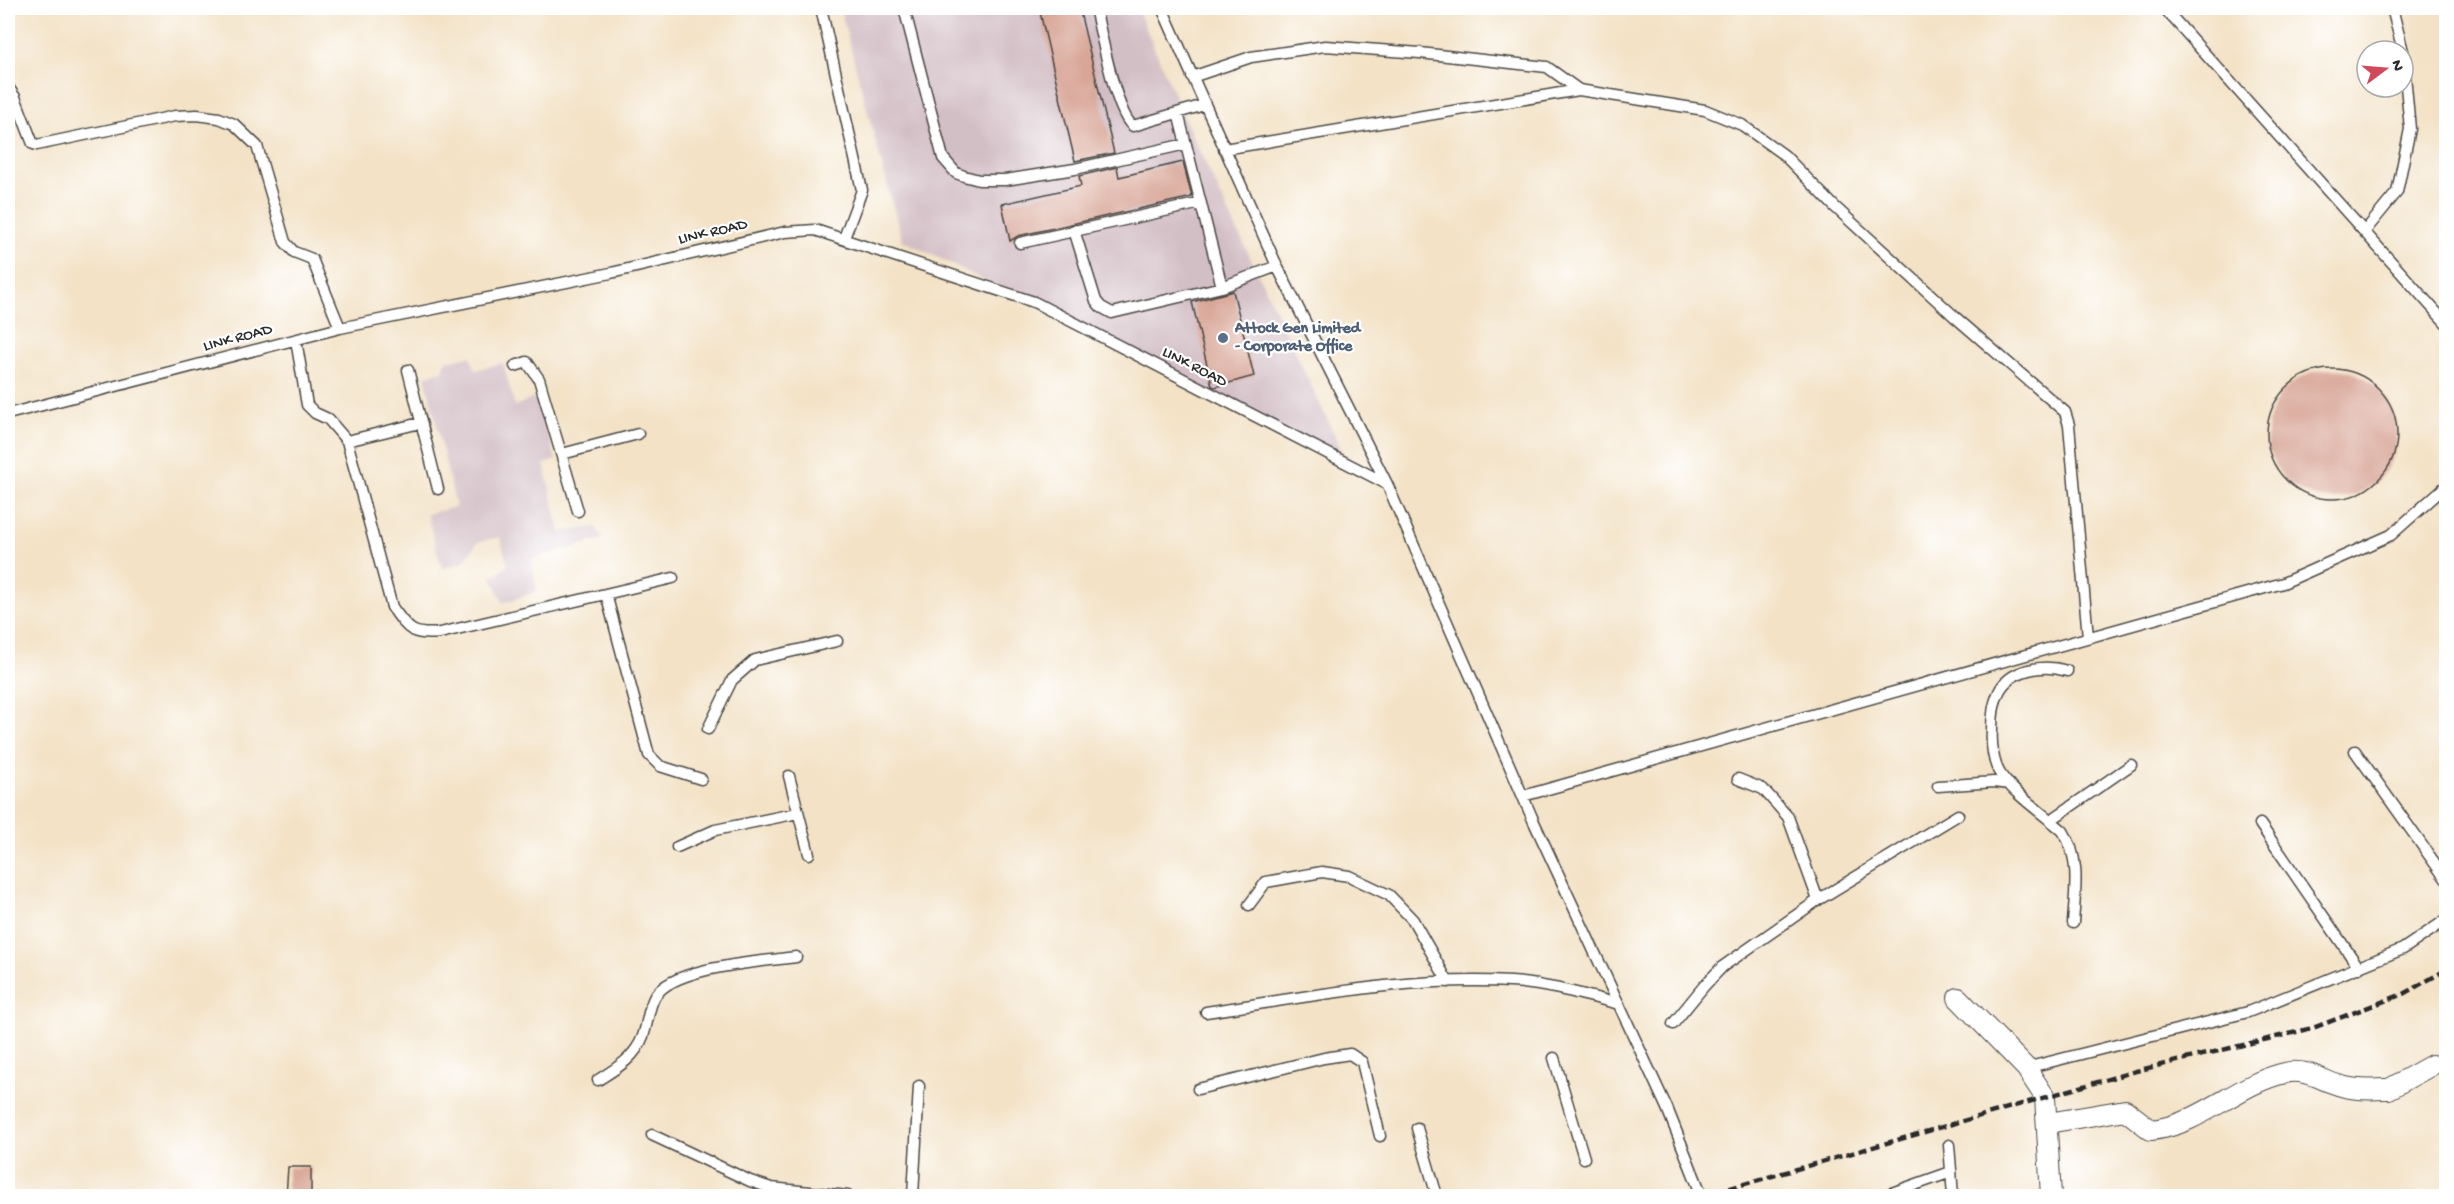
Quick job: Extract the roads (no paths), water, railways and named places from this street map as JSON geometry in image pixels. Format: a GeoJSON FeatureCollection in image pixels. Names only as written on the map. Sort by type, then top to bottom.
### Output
{"type":"FeatureCollection","features":[{"type":"Feature","properties":{"kind":"street"},"geometry":{"type":"LineString","coordinates":[[1958,998],[2026,1068],[2045,1097],[2051,1197]]}},
{"type":"Feature","properties":{"kind":"street"},"geometry":{"type":"LineString","coordinates":[[2048,1123],[2125,1110],[2151,1130],[2163,1129],[2185,1123],[2244,1087],[2285,1073],[2299,1071],[2352,1088],[2389,1089],[2432,1065]]}},
{"type":"Feature","properties":{"kind":"lane"},"geometry":{"type":"LineString","coordinates":[[821,8],[862,190],[844,238]]}},
{"type":"Feature","properties":{"kind":"lane"},"geometry":{"type":"LineString","coordinates":[[904,8],[943,158],[956,173],[979,180],[1025,178],[1186,144]]}},
{"type":"Feature","properties":{"kind":"lane"},"geometry":{"type":"LineString","coordinates":[[1095,8],[1117,97],[1127,122],[1133,126],[1204,105]]}},
{"type":"Feature","properties":{"kind":"lane"},"geometry":{"type":"LineString","coordinates":[[1162,8],[1277,266],[1387,484],[1523,796],[1667,1108],[1702,1197]]}},
{"type":"Feature","properties":{"kind":"lane"},"geometry":{"type":"LineString","coordinates":[[2164,8],[2446,323]]}},
{"type":"Feature","properties":{"kind":"lane"},"geometry":{"type":"LineString","coordinates":[[2392,8],[2400,39]]}},
{"type":"Feature","properties":{"kind":"lane"},"geometry":{"type":"LineString","coordinates":[[1192,77],[1251,57],[1325,46],[1420,53],[1547,68],[1579,90]]}},
{"type":"Feature","properties":{"kind":"lane"},"geometry":{"type":"LineString","coordinates":[[8,87],[15,97],[33,144],[37,145],[175,117],[219,118],[234,124],[257,146],[285,242],[294,252],[312,259],[340,328]]}},
{"type":"Feature","properties":{"kind":"lane"},"geometry":{"type":"LineString","coordinates":[[1224,148],[1579,90],[1705,110],[1742,125],[1784,155],[1835,207],[1946,309],[2065,411],[2069,425],[2088,637]]}},
{"type":"Feature","properties":{"kind":"lane"},"geometry":{"type":"LineString","coordinates":[[2365,231],[2397,192],[2410,129],[2407,99]]}},
{"type":"Feature","properties":{"kind":"lane"},"geometry":{"type":"LineString","coordinates":[[1178,113],[1222,287]]}},
{"type":"Feature","properties":{"kind":"lane"},"geometry":{"type":"LineString","coordinates":[[1020,243],[1201,203]]}},
{"type":"Feature","properties":{"kind":"lane","name":"LINK ROAD"},"geometry":{"type":"LineString","coordinates":[[8,414],[340,328],[611,273],[785,232],[815,230],[1034,302],[1387,484]]}},
{"type":"Feature","properties":{"kind":"lane"},"geometry":{"type":"LineString","coordinates":[[1074,230],[1090,287],[1096,301],[1107,311],[1119,312],[1222,287],[1277,266]]}},
{"type":"Feature","properties":{"kind":"lane"},"geometry":{"type":"LineString","coordinates":[[296,339],[307,405],[315,413],[328,419],[347,441],[392,607],[408,629],[422,635],[440,633],[673,578]]}},
{"type":"Feature","properties":{"kind":"lane"},"geometry":{"type":"LineString","coordinates":[[515,366],[527,363],[539,379],[578,512]]}},
{"type":"Feature","properties":{"kind":"lane"},"geometry":{"type":"LineString","coordinates":[[408,370],[438,489]]}},
{"type":"Feature","properties":{"kind":"lane"},"geometry":{"type":"LineString","coordinates":[[347,441],[420,423]]}},
{"type":"Feature","properties":{"kind":"lane"},"geometry":{"type":"LineString","coordinates":[[562,454],[638,434]]}},
{"type":"Feature","properties":{"kind":"lane"},"geometry":{"type":"LineString","coordinates":[[1523,796],[2283,583],[2391,535],[2446,486]]}},
{"type":"Feature","properties":{"kind":"lane"},"geometry":{"type":"LineString","coordinates":[[606,594],[649,755],[660,766],[701,779]]}},
{"type":"Feature","properties":{"kind":"lane"},"geometry":{"type":"LineString","coordinates":[[708,729],[732,680],[754,660],[837,641]]}},
{"type":"Feature","properties":{"kind":"lane"},"geometry":{"type":"LineString","coordinates":[[2067,671],[2050,666],[2026,670],[2006,682],[1999,691],[1992,716],[1991,740],[1999,774],[2063,831],[2070,841],[2076,865],[2073,923]]}},
{"type":"Feature","properties":{"kind":"lane"},"geometry":{"type":"LineString","coordinates":[[2355,751],[2446,879]]}},
{"type":"Feature","properties":{"kind":"lane"},"geometry":{"type":"LineString","coordinates":[[2051,820],[2131,765]]}},
{"type":"Feature","properties":{"kind":"lane"},"geometry":{"type":"LineString","coordinates":[[789,776],[809,854]]}},
{"type":"Feature","properties":{"kind":"lane"},"geometry":{"type":"LineString","coordinates":[[1738,779],[1763,789],[1788,817],[1818,900]]}},
{"type":"Feature","properties":{"kind":"lane"},"geometry":{"type":"LineString","coordinates":[[1938,786],[1994,782],[2009,784]]}},
{"type":"Feature","properties":{"kind":"lane"},"geometry":{"type":"LineString","coordinates":[[677,847],[715,830],[798,813]]}},
{"type":"Feature","properties":{"kind":"lane"},"geometry":{"type":"LineString","coordinates":[[1673,1024],[1722,967],[1818,900],[1958,815]]}},
{"type":"Feature","properties":{"kind":"lane"},"geometry":{"type":"LineString","coordinates":[[2260,824],[2359,968]]}},
{"type":"Feature","properties":{"kind":"lane"},"geometry":{"type":"LineString","coordinates":[[1249,905],[1266,882],[1322,872],[1349,876],[1389,894],[1413,920],[1448,982]]}},
{"type":"Feature","properties":{"kind":"lane"},"geometry":{"type":"LineString","coordinates":[[2026,1068],[2248,1012],[2403,949],[2446,920]]}},
{"type":"Feature","properties":{"kind":"lane"},"geometry":{"type":"LineString","coordinates":[[598,1080],[631,1058],[643,1036],[656,995],[674,981],[695,972],[796,957]]}},
{"type":"Feature","properties":{"kind":"lane"},"geometry":{"type":"LineString","coordinates":[[1206,1012],[1409,982],[1513,982],[1574,992],[1619,1004]]}},
{"type":"Feature","properties":{"kind":"lane"},"geometry":{"type":"LineString","coordinates":[[1197,1089],[1324,1058],[1350,1054],[1362,1062],[1380,1137]]}},
{"type":"Feature","properties":{"kind":"lane"},"geometry":{"type":"LineString","coordinates":[[1554,1058],[1584,1158]]}},
{"type":"Feature","properties":{"kind":"lane"},"geometry":{"type":"LineString","coordinates":[[913,1197],[919,1086]]}},
{"type":"Feature","properties":{"kind":"lane"},"geometry":{"type":"LineString","coordinates":[[1417,1128],[1437,1197]]}},
{"type":"Feature","properties":{"kind":"lane"},"geometry":{"type":"LineString","coordinates":[[652,1135],[750,1181],[771,1188],[848,1197]]}},
{"type":"Feature","properties":{"kind":"lane"},"geometry":{"type":"LineString","coordinates":[[1949,1145],[1953,1197]]}},
{"type":"Feature","properties":{"kind":"lane"},"geometry":{"type":"LineString","coordinates":[[1890,1197],[1889,1194],[1951,1172]]}},
{"type":"Feature","properties":{"kind":"railway"},"geometry":{"type":"LineString","coordinates":[[1703,1196],[2136,1071],[2313,1028],[2403,994],[2446,970]]}},
{"type":"Feature","properties":{"kind":"place","name":"Attock Gen Limited - Corporate Office"},"geometry":{"type":"Point","coordinates":[1223,338]}}]}
